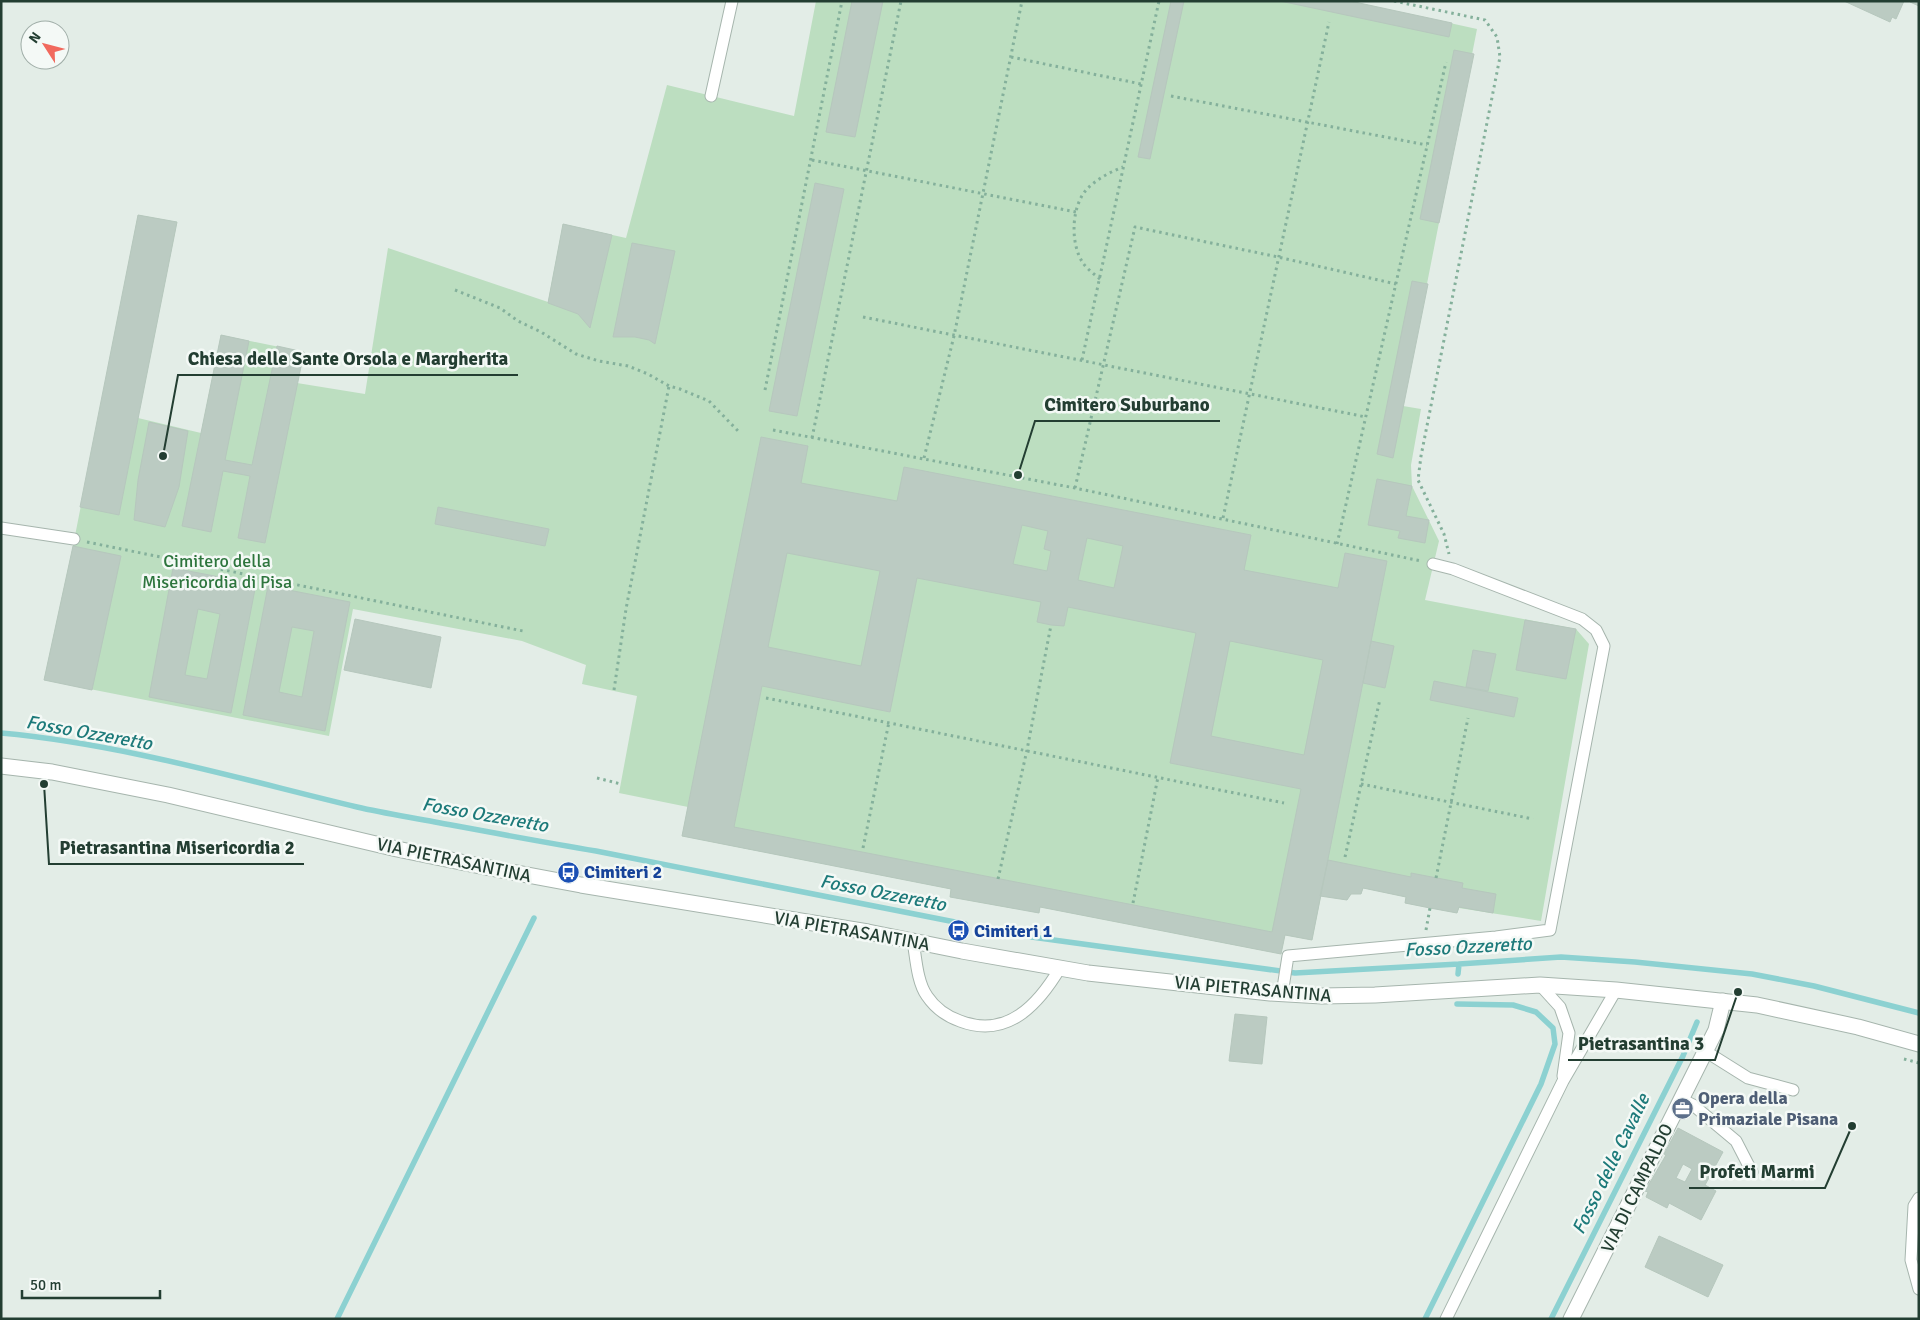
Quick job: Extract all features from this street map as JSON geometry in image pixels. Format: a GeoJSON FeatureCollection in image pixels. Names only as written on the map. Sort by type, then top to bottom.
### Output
{"type":"FeatureCollection","features":[{"type":"Feature","properties":{"kind":"street","name":"VIA PIETRASANTINA"},"geometry":{"type":"LineString","coordinates":[[1,766],[68,775],[168,795],[397,850],[485,868],[914,941],[1060,968],[1129,978],[1282,988],[1322,996],[1376,995],[1540,985],[1616,990],[1757,1005],[1849,1025],[1919,1044]]}},
{"type":"Feature","properties":{"kind":"street","name":"VIA DI CAMPALDO"},"geometry":{"type":"LineString","coordinates":[[1571,1319],[1716,1030],[1723,1001]]}},
{"type":"Feature","properties":{"kind":"lane"},"geometry":{"type":"LineString","coordinates":[[711,96],[732,1]]}},
{"type":"Feature","properties":{"kind":"lane"},"geometry":{"type":"LineString","coordinates":[[1,528],[74,539]]}},
{"type":"Feature","properties":{"kind":"lane"},"geometry":{"type":"LineString","coordinates":[[1282,988],[1288,956],[1550,930],[1604,646],[1596,630],[1582,619],[1453,569],[1433,564]]}},
{"type":"Feature","properties":{"kind":"lane"},"geometry":{"type":"LineString","coordinates":[[914,941],[921,982],[926,995],[942,1012],[968,1024],[995,1026],[1016,1018],[1045,993],[1060,968]]}},
{"type":"Feature","properties":{"kind":"lane"},"geometry":{"type":"LineString","coordinates":[[1540,985],[1560,1007],[1569,1033],[1563,1081]]}},
{"type":"Feature","properties":{"kind":"lane"},"geometry":{"type":"LineString","coordinates":[[1446,1319],[1563,1081],[1616,990]]}},
{"type":"Feature","properties":{"kind":"lane"},"geometry":{"type":"LineString","coordinates":[[1705,1051],[1716,1060],[1748,1078],[1793,1090]]}},
{"type":"Feature","properties":{"kind":"lane"},"geometry":{"type":"LineString","coordinates":[[1681,1099],[1694,1105],[1736,1140],[1752,1172]]}},
{"type":"Feature","properties":{"kind":"lane"},"geometry":{"type":"LineString","coordinates":[[1919,1198],[1914,1206],[1912,1260],[1919,1289]]}},
{"type":"Feature","properties":{"kind":"path"},"geometry":{"type":"LineString","coordinates":[[765,390],[842,1]]}},
{"type":"Feature","properties":{"kind":"path"},"geometry":{"type":"LineString","coordinates":[[812,438],[901,1]]}},
{"type":"Feature","properties":{"kind":"path"},"geometry":{"type":"LineString","coordinates":[[924,458],[954,336],[1022,1]]}},
{"type":"Feature","properties":{"kind":"path"},"geometry":{"type":"LineString","coordinates":[[1082,360],[1159,1]]}},
{"type":"Feature","properties":{"kind":"path"},"geometry":{"type":"LineString","coordinates":[[1394,1],[1485,20],[1497,37],[1500,58],[1421,456],[1418,480],[1444,534],[1453,569]]}},
{"type":"Feature","properties":{"kind":"path"},"geometry":{"type":"LineString","coordinates":[[1223,518],[1329,22]]}},
{"type":"Feature","properties":{"kind":"path"},"geometry":{"type":"LineString","coordinates":[[1010,57],[1141,84]]}},
{"type":"Feature","properties":{"kind":"path"},"geometry":{"type":"LineString","coordinates":[[1337,544],[1446,62]]}},
{"type":"Feature","properties":{"kind":"path"},"geometry":{"type":"LineString","coordinates":[[1171,96],[1427,145]]}},
{"type":"Feature","properties":{"kind":"path"},"geometry":{"type":"LineString","coordinates":[[811,160],[1076,212]]}},
{"type":"Feature","properties":{"kind":"path"},"geometry":{"type":"LineString","coordinates":[[1100,279],[1084,265],[1077,253],[1073,235],[1076,212],[1085,191],[1109,172],[1124,167]]}},
{"type":"Feature","properties":{"kind":"path"},"geometry":{"type":"LineString","coordinates":[[1075,488],[1135,227],[1396,284]]}},
{"type":"Feature","properties":{"kind":"path"},"geometry":{"type":"LineString","coordinates":[[454,290],[500,308],[518,321],[541,332],[576,354],[599,361],[628,366],[648,374],[669,386],[709,401],[739,432]]}},
{"type":"Feature","properties":{"kind":"path"},"geometry":{"type":"LineString","coordinates":[[863,317],[1366,417]]}},
{"type":"Feature","properties":{"kind":"path"},"geometry":{"type":"LineString","coordinates":[[614,690],[626,609],[669,386]]}},
{"type":"Feature","properties":{"kind":"path"},"geometry":{"type":"LineString","coordinates":[[773,430],[924,458],[1223,518],[1433,564]]}},
{"type":"Feature","properties":{"kind":"path"},"geometry":{"type":"LineString","coordinates":[[74,539],[523,631]]}},
{"type":"Feature","properties":{"kind":"path"},"geometry":{"type":"LineString","coordinates":[[998,879],[1027,750],[1051,625]]}},
{"type":"Feature","properties":{"kind":"path"},"geometry":{"type":"LineString","coordinates":[[766,698],[1284,803]]}},
{"type":"Feature","properties":{"kind":"path"},"geometry":{"type":"LineString","coordinates":[[1345,857],[1380,698]]}},
{"type":"Feature","properties":{"kind":"path"},"geometry":{"type":"LineString","coordinates":[[1436,878],[1468,718]]}},
{"type":"Feature","properties":{"kind":"path"},"geometry":{"type":"LineString","coordinates":[[863,848],[889,722]]}},
{"type":"Feature","properties":{"kind":"path"},"geometry":{"type":"LineString","coordinates":[[1133,903],[1158,777]]}},
{"type":"Feature","properties":{"kind":"path"},"geometry":{"type":"LineString","coordinates":[[597,778],[621,784]]}},
{"type":"Feature","properties":{"kind":"path"},"geometry":{"type":"LineString","coordinates":[[1361,784],[1533,818]]}},
{"type":"Feature","properties":{"kind":"path"},"geometry":{"type":"LineString","coordinates":[[1423,943],[1430,908]]}},
{"type":"Feature","properties":{"kind":"path"},"geometry":{"type":"LineString","coordinates":[[1897,1057],[1919,1064]]}},
{"type":"Feature","properties":{"kind":"green space","name":"Cimitero della Misericordia di Pisa"},"geometry":{"type":"Polygon","coordinates":[[[816,1],[1350,1],[1477,29],[1403,406],[1421,409],[1411,465],[1412,486],[1439,541],[1425,600],[1576,629],[1589,644],[1541,921],[1459,908],[1457,913],[1405,903],[1406,897],[1363,888],[1361,894],[1351,894],[1347,900],[1321,896],[1312,940],[1285,935],[1281,954],[1040,907],[1039,913],[950,897],[951,889],[682,836],[688,807],[619,793],[637,696],[582,684],[586,665],[522,641],[353,609],[329,736],[44,680],[73,546],[138,215],[177,222],[138,418],[201,433],[221,335],[304,352],[297,383],[365,394],[388,248],[548,302],[563,224],[626,238],[667,85],[794,116],[816,1]]]}},
{"type":"Feature","properties":{"kind":"building"},"geometry":{"type":"Polygon","coordinates":[[[852,1],[883,1],[855,137],[826,132],[852,1]]]}},
{"type":"Feature","properties":{"kind":"building"},"geometry":{"type":"Polygon","coordinates":[[[1171,1],[1184,1],[1150,159],[1138,157],[1171,1]]]}},
{"type":"Feature","properties":{"kind":"building"},"geometry":{"type":"Polygon","coordinates":[[[1280,1],[1350,1],[1452,23],[1449,37],[1280,1]]]}},
{"type":"Feature","properties":{"kind":"building"},"geometry":{"type":"Polygon","coordinates":[[[1844,1],[1904,1],[1896,19],[1892,17],[1890,22],[1844,1]]]}},
{"type":"Feature","properties":{"kind":"building"},"geometry":{"type":"Polygon","coordinates":[[[1919,1],[1919,6],[1910,2],[1919,1]]]}},
{"type":"Feature","properties":{"kind":"building"},"geometry":{"type":"Polygon","coordinates":[[[1454,50],[1474,54],[1439,223],[1420,219],[1454,50]]]}},
{"type":"Feature","properties":{"kind":"building"},"geometry":{"type":"Polygon","coordinates":[[[815,183],[844,189],[797,416],[769,411],[815,183]]]}},
{"type":"Feature","properties":{"kind":"building"},"geometry":{"type":"Polygon","coordinates":[[[138,215],[177,222],[119,515],[80,507],[138,215]]]}},
{"type":"Feature","properties":{"kind":"building"},"geometry":{"type":"Polygon","coordinates":[[[563,224],[612,235],[590,328],[578,314],[548,303],[563,224]]]}},
{"type":"Feature","properties":{"kind":"building"},"geometry":{"type":"Polygon","coordinates":[[[632,243],[675,251],[655,344],[649,340],[635,337],[613,337],[632,243]]]}},
{"type":"Feature","properties":{"kind":"building"},"geometry":{"type":"Polygon","coordinates":[[[1412,281],[1428,284],[1393,458],[1377,454],[1412,281]]]}},
{"type":"Feature","properties":{"kind":"building"},"geometry":{"type":"Polygon","coordinates":[[[221,335],[249,341],[225,460],[252,465],[277,346],[304,352],[265,543],[238,538],[250,476],[223,471],[211,532],[182,526],[221,335]]]}},
{"type":"Feature","properties":{"kind":"building"},"geometry":{"type":"Polygon","coordinates":[[[149,422],[188,431],[179,487],[165,527],[134,520],[138,480],[149,422]]]}},
{"type":"Feature","properties":{"kind":"building"},"geometry":{"type":"Polygon","coordinates":[[[761,437],[808,446],[801,483],[897,501],[904,467],[1251,535],[1244,570],[1338,588],[1345,553],[1387,561],[1312,940],[1285,935],[1281,954],[1040,907],[1039,913],[950,897],[951,889],[682,836],[761,437]],[[1022,525],[1013,564],[1047,571],[1051,551],[1044,549],[1048,531],[1022,525]],[[1087,538],[1078,580],[1114,588],[1123,546],[1087,538]],[[787,553],[768,647],[861,666],[880,571],[787,553]],[[917,578],[890,712],[762,686],[734,827],[1272,932],[1301,789],[1170,763],[1196,633],[1068,607],[1064,626],[1051,625],[1037,622],[1041,602],[917,578]],[[1230,641],[1211,736],[1304,755],[1323,660],[1230,641]]]}},
{"type":"Feature","properties":{"kind":"building"},"geometry":{"type":"Polygon","coordinates":[[[1377,479],[1412,486],[1406,516],[1429,520],[1425,543],[1398,538],[1400,531],[1368,525],[1377,479]]]}},
{"type":"Feature","properties":{"kind":"building"},"geometry":{"type":"Polygon","coordinates":[[[438,507],[549,529],[545,546],[435,524],[438,507]]]}},
{"type":"Feature","properties":{"kind":"building"},"geometry":{"type":"Polygon","coordinates":[[[73,546],[121,556],[92,690],[44,680],[73,546]]]}},
{"type":"Feature","properties":{"kind":"building"},"geometry":{"type":"Polygon","coordinates":[[[173,568],[256,584],[231,713],[149,697],[173,568]],[[198,609],[185,675],[207,679],[220,614],[198,609]]]}},
{"type":"Feature","properties":{"kind":"building"},"geometry":{"type":"Polygon","coordinates":[[[268,586],[350,602],[325,731],[243,715],[268,586]],[[292,627],[279,692],[302,697],[314,631],[292,627]]]}},
{"type":"Feature","properties":{"kind":"building"},"geometry":{"type":"Polygon","coordinates":[[[355,619],[441,637],[431,688],[344,670],[355,619]]]}},
{"type":"Feature","properties":{"kind":"building"},"geometry":{"type":"Polygon","coordinates":[[[1525,620],[1576,629],[1566,679],[1516,670],[1525,620]]]}},
{"type":"Feature","properties":{"kind":"building"},"geometry":{"type":"Polygon","coordinates":[[[1371,641],[1394,646],[1385,688],[1363,683],[1371,641]]]}},
{"type":"Feature","properties":{"kind":"building"},"geometry":{"type":"Polygon","coordinates":[[[1473,650],[1496,654],[1488,691],[1466,687],[1473,650]]]}},
{"type":"Feature","properties":{"kind":"building"},"geometry":{"type":"Polygon","coordinates":[[[1434,681],[1518,698],[1514,717],[1430,700],[1434,681]]]}},
{"type":"Feature","properties":{"kind":"building"},"geometry":{"type":"Polygon","coordinates":[[[1328,860],[1411,877],[1411,873],[1463,883],[1462,888],[1496,894],[1493,913],[1459,907],[1457,913],[1430,908],[1405,903],[1406,897],[1363,888],[1361,894],[1351,894],[1347,900],[1320,896],[1328,860]]]}},
{"type":"Feature","properties":{"kind":"building"},"geometry":{"type":"Polygon","coordinates":[[[1235,1014],[1267,1017],[1262,1064],[1229,1061],[1235,1014]]]}},
{"type":"Feature","properties":{"kind":"building"},"geometry":{"type":"Polygon","coordinates":[[[1678,1128],[1723,1152],[1705,1185],[1716,1191],[1701,1220],[1669,1203],[1667,1208],[1646,1197],[1648,1192],[1645,1191],[1666,1155],[1664,1154],[1678,1128]],[[1683,1164],[1676,1178],[1685,1182],[1692,1169],[1683,1164]]]}},
{"type":"Feature","properties":{"kind":"building"},"geometry":{"type":"Polygon","coordinates":[[[1659,1236],[1723,1265],[1708,1297],[1645,1267],[1659,1236]]]}},
{"type":"Feature","properties":{"kind":"waterway","name":"Fosso Ozzeretto"},"geometry":{"type":"LineString","coordinates":[[1,733],[91,745],[225,774],[376,811],[596,851],[965,924]]}},
{"type":"Feature","properties":{"kind":"waterway"},"geometry":{"type":"LineString","coordinates":[[337,1319],[534,918]]}},
{"type":"Feature","properties":{"kind":"waterway","name":"Fosso Ozzeretto"},"geometry":{"type":"LineString","coordinates":[[1017,935],[1295,973],[1561,957],[1635,962],[1752,974],[1814,986],[1919,1013]]}},
{"type":"Feature","properties":{"kind":"waterway"},"geometry":{"type":"LineString","coordinates":[[1458,974],[1459,964]]}},
{"type":"Feature","properties":{"kind":"waterway"},"geometry":{"type":"LineString","coordinates":[[1425,1319],[1541,1084],[1555,1044],[1553,1028],[1536,1012],[1513,1005],[1457,1004]]}},
{"type":"Feature","properties":{"kind":"waterway","name":"Fosso delle Cavalle"},"geometry":{"type":"LineString","coordinates":[[1551,1319],[1683,1056],[1697,1022]]}},
{"type":"Feature","properties":{"kind":"place","name":"Chiesa delle Sante Orsola e Margherita"},"geometry":{"type":"Point","coordinates":[163,456]}},
{"type":"Feature","properties":{"kind":"place","name":"Cimitero Suburbano"},"geometry":{"type":"Point","coordinates":[1018,475]}},
{"type":"Feature","properties":{"kind":"place","name":"Pietrasantina Misericordia 2"},"geometry":{"type":"Point","coordinates":[44,784]}},
{"type":"Feature","properties":{"kind":"place","name":"Cimiteri 2"},"geometry":{"type":"Point","coordinates":[568,872]}},
{"type":"Feature","properties":{"kind":"place","name":"Cimiteri 1"},"geometry":{"type":"Point","coordinates":[958,931]}},
{"type":"Feature","properties":{"kind":"place","name":"Pietrasantina 3"},"geometry":{"type":"Point","coordinates":[1738,992]}},
{"type":"Feature","properties":{"kind":"place","name":"Opera della Primaziale Pisana"},"geometry":{"type":"Point","coordinates":[1682,1108]}},
{"type":"Feature","properties":{"kind":"place","name":"Profeti Marmi"},"geometry":{"type":"Point","coordinates":[1852,1126]}}]}
